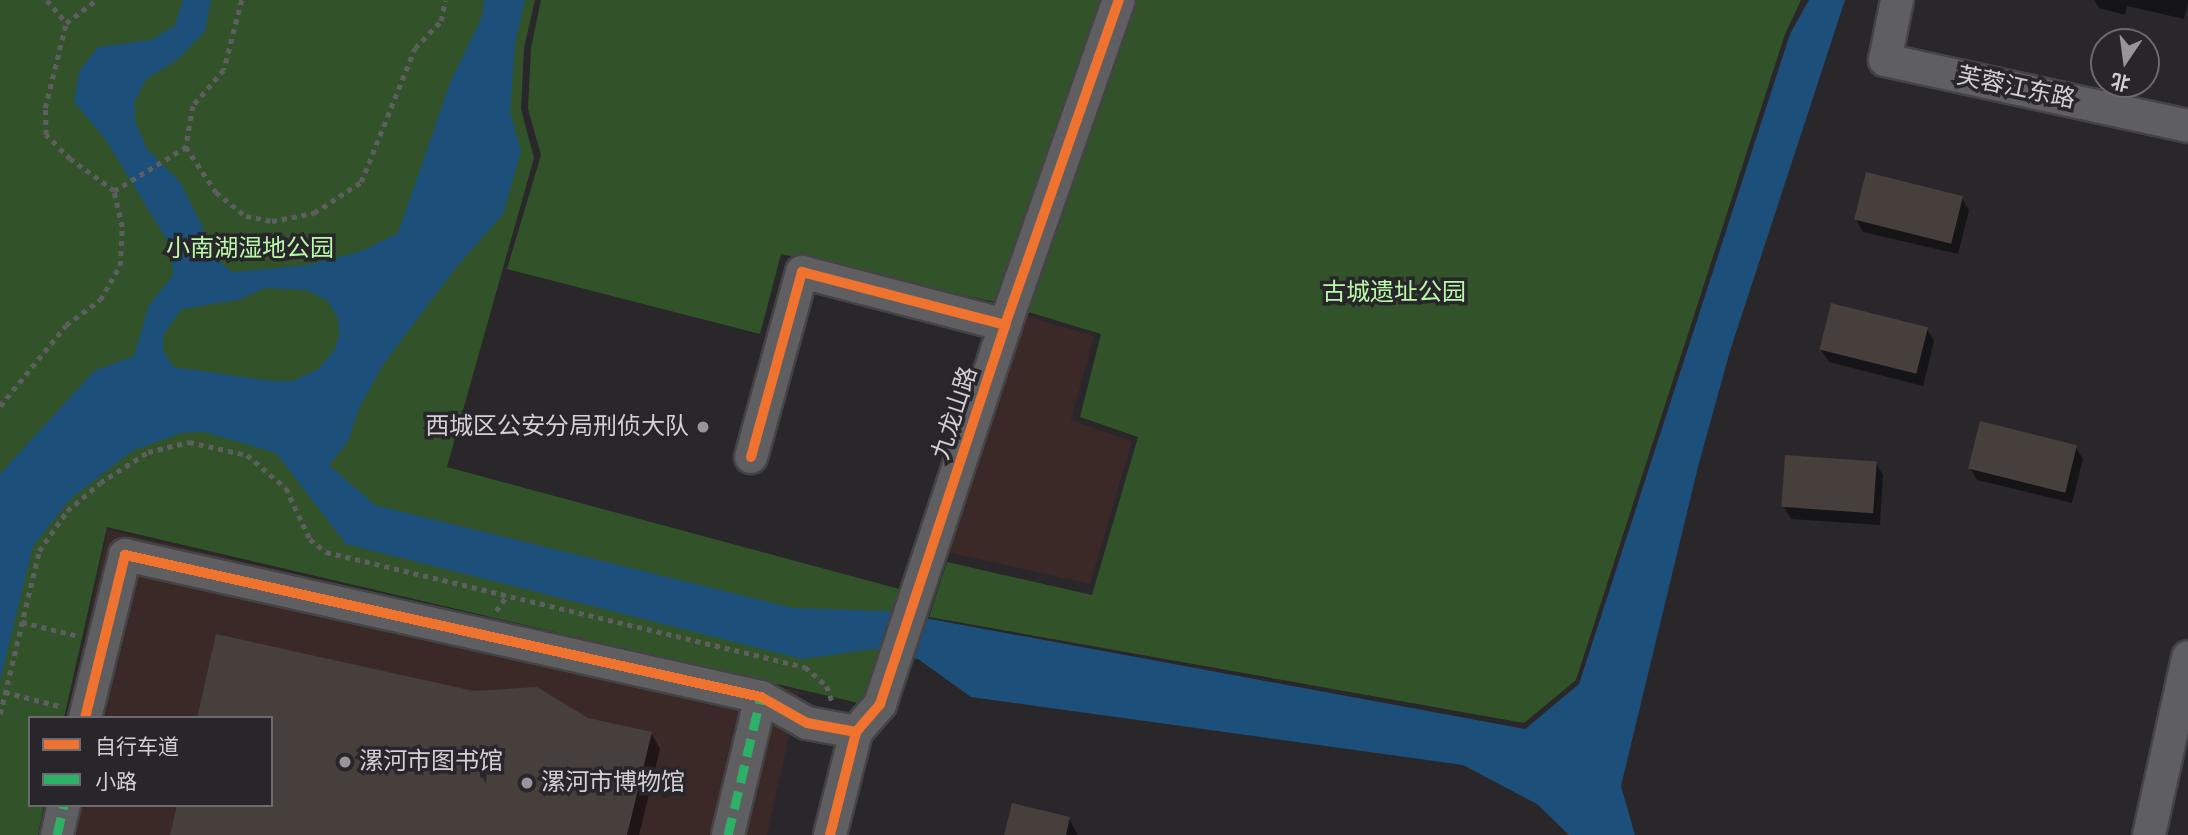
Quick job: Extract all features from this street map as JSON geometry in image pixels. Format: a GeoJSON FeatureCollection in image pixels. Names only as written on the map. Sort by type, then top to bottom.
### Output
{"type":"FeatureCollection","features":[{"type":"Feature","properties":{"kind":"street","name":"九龙山路"},"geometry":{"type":"LineString","coordinates":[[830,835],[844,731],[880,704],[924,581],[1005,325],[1119,0]]}},
{"type":"Feature","properties":{"kind":"street","name":"芙蓉江东路"},"geometry":{"type":"LineString","coordinates":[[1897,0],[1885,60],[2188,126]]}},
{"type":"Feature","properties":{"kind":"street"},"geometry":{"type":"LineString","coordinates":[[751,457],[802,272],[1005,325]]}},
{"type":"Feature","properties":{"kind":"street"},"geometry":{"type":"LineString","coordinates":[[76,706],[87,642],[125,555],[761,697],[807,723],[844,731]]}},
{"type":"Feature","properties":{"kind":"street"},"geometry":{"type":"LineString","coordinates":[[2149,835],[2188,657]]}},
{"type":"Feature","properties":{"kind":"street"},"geometry":{"type":"LineString","coordinates":[[728,835],[761,697]]}},
{"type":"Feature","properties":{"kind":"street"},"geometry":{"type":"LineString","coordinates":[[57,835],[64,807]]}},
{"type":"Feature","properties":{"kind":"path"},"geometry":{"type":"LineString","coordinates":[[47,0],[66,23]]}},
{"type":"Feature","properties":{"kind":"path"},"geometry":{"type":"LineString","coordinates":[[0,406],[66,326],[100,300],[120,265],[122,228],[114,191],[69,159],[46,135],[45,108],[66,23],[96,0]]}},
{"type":"Feature","properties":{"kind":"path"},"geometry":{"type":"LineString","coordinates":[[242,0],[224,71],[193,106],[186,147],[216,192],[246,216],[272,221],[314,213],[361,183],[415,48],[441,22],[445,0]]}},
{"type":"Feature","properties":{"kind":"path"},"geometry":{"type":"LineString","coordinates":[[114,191],[186,147]]}},
{"type":"Feature","properties":{"kind":"path"},"geometry":{"type":"LineString","coordinates":[[0,714],[39,551],[67,511],[100,483],[148,452],[190,442],[247,455],[286,488],[310,539],[326,552],[805,667],[827,686],[844,731]]}},
{"type":"Feature","properties":{"kind":"path"},"geometry":{"type":"LineString","coordinates":[[22,622],[87,642]]}},
{"type":"Feature","properties":{"kind":"path"},"geometry":{"type":"LineString","coordinates":[[5,692],[64,707],[76,706]]}},
{"type":"Feature","properties":{"kind":"shaded area"},"geometry":{"type":"Polygon","coordinates":[[[1026,316],[1094,336],[1071,420],[1132,441],[1090,584],[947,552],[1026,316]]]}},
{"type":"Feature","properties":{"kind":"shaded area"},"geometry":{"type":"Polygon","coordinates":[[[108,530],[799,691],[767,835],[41,835],[47,807],[273,807],[273,716],[67,716],[108,530]]]}},
{"type":"Feature","properties":{"kind":"green space","name":"小南湖湿地公园"},"geometry":{"type":"Polygon","coordinates":[[[0,0],[535,0],[524,48],[521,109],[534,158],[447,467],[903,590],[867,705],[107,527],[64,716],[28,716],[28,807],[44,807],[38,835],[0,835],[0,0]]]}},
{"type":"Feature","properties":{"kind":"green space","name":"古城遗址公园"},"geometry":{"type":"Polygon","coordinates":[[[541,0],[1801,0],[1785,34],[1576,680],[1524,723],[929,617],[947,562],[1092,595],[1138,437],[1080,417],[1101,334],[999,303],[781,254],[760,334],[507,269],[541,155],[528,109],[531,48],[541,0]]]}},
{"type":"Feature","properties":{"kind":"water"},"geometry":{"type":"Polygon","coordinates":[[[183,0],[211,0],[205,31],[176,61],[147,78],[134,102],[135,121],[147,149],[180,182],[220,262],[232,272],[307,265],[359,252],[398,233],[451,80],[482,17],[484,0],[525,0],[515,43],[510,112],[521,151],[503,214],[457,266],[384,363],[359,408],[348,441],[329,465],[375,505],[793,608],[887,611],[1525,729],[1579,684],[1790,34],[1809,0],[1845,0],[1730,351],[1698,467],[1621,786],[1635,835],[1569,835],[1537,804],[1463,765],[971,697],[918,659],[874,649],[802,659],[346,544],[276,453],[205,432],[181,433],[132,451],[70,499],[33,546],[0,681],[0,474],[94,371],[134,356],[149,305],[173,275],[170,245],[106,140],[74,102],[79,71],[98,47],[151,40],[175,25],[183,0]],[[265,288],[238,300],[181,309],[163,336],[163,350],[173,367],[271,381],[292,381],[318,369],[335,349],[339,334],[338,318],[327,300],[306,290],[265,288]]]}},
{"type":"Feature","properties":{"kind":"building"},"geometry":{"type":"Polygon","coordinates":[[[1866,172],[1963,196],[1951,244],[1854,220],[1866,172]]]}},
{"type":"Feature","properties":{"kind":"building"},"geometry":{"type":"Polygon","coordinates":[[[1831,303],[1928,327],[1916,374],[1819,350],[1831,303]]]}},
{"type":"Feature","properties":{"kind":"building"},"geometry":{"type":"Polygon","coordinates":[[[1980,421],[2077,445],[2065,493],[1968,469],[1980,421]]]}},
{"type":"Feature","properties":{"kind":"building"},"geometry":{"type":"Polygon","coordinates":[[[1785,455],[1877,461],[1873,513],[1781,507],[1785,455]]]}},
{"type":"Feature","properties":{"kind":"building"},"geometry":{"type":"Polygon","coordinates":[[[216,634],[474,691],[537,687],[588,718],[652,732],[627,835],[170,835],[177,807],[273,807],[273,716],[197,716],[216,634]]]}},
{"type":"Feature","properties":{"kind":"building"},"geometry":{"type":"Polygon","coordinates":[[[1012,803],[1070,817],[1066,835],[1004,835],[1012,803]]]}},
{"type":"Feature","properties":{"kind":"marked path"},"geometry":{"type":"LineString","coordinates":[[728,835],[761,697]]}},
{"type":"Feature","properties":{"kind":"marked path"},"geometry":{"type":"LineString","coordinates":[[57,835],[64,807]]}},
{"type":"Feature","properties":{"kind":"cycle path"},"geometry":{"type":"LineString","coordinates":[[830,835],[856,732],[880,704],[1005,325],[1119,0]]}},
{"type":"Feature","properties":{"kind":"cycle path"},"geometry":{"type":"LineString","coordinates":[[751,457],[802,272],[1005,325]]}},
{"type":"Feature","properties":{"kind":"cycle path"},"geometry":{"type":"LineString","coordinates":[[85,716],[125,555],[761,697],[807,723],[856,732]]}},
{"type":"Feature","properties":{"kind":"place","name":"西城区公安分局刑侦大队"},"geometry":{"type":"Point","coordinates":[703,427]}},
{"type":"Feature","properties":{"kind":"place","name":"漯河市图书馆"},"geometry":{"type":"Point","coordinates":[345,762]}},
{"type":"Feature","properties":{"kind":"place","name":"漯河市博物馆"},"geometry":{"type":"Point","coordinates":[527,783]}}]}
